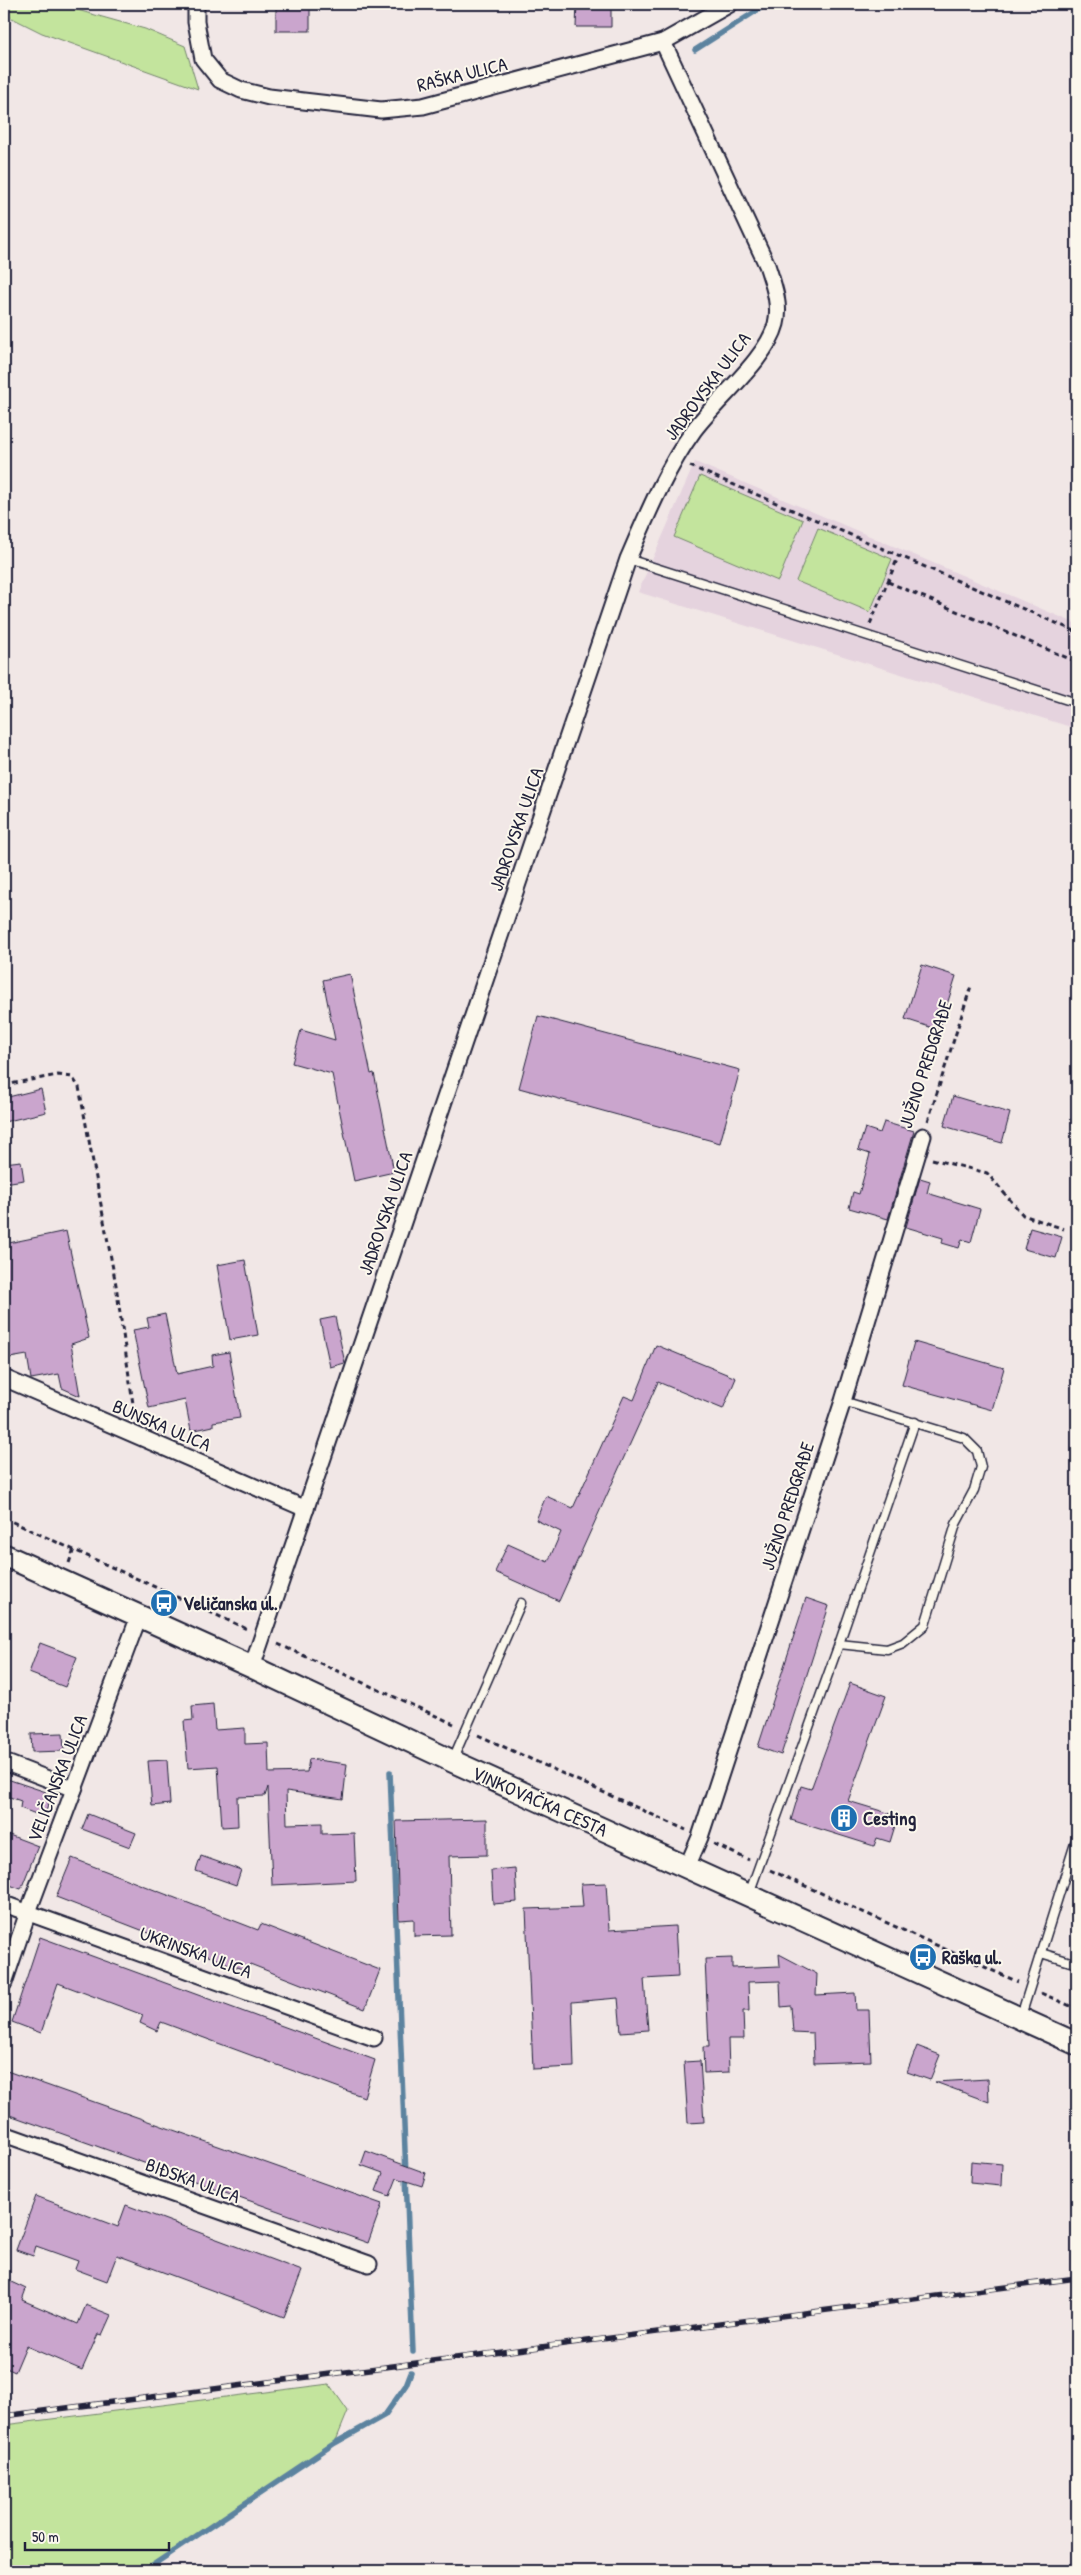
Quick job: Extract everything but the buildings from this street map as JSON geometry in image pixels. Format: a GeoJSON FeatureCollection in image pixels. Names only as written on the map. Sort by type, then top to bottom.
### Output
{"type":"FeatureCollection","features":[{"type":"Feature","properties":{"kind":"main road","name":"VINKOVAČKA CESTA"},"geometry":{"type":"LineString","coordinates":[[4,1555],[252,1667],[452,1761],[1077,2044]]}},
{"type":"Feature","properties":{"kind":"street","name":"RAŠKA ULICA"},"geometry":{"type":"LineString","coordinates":[[196,4],[196,22],[203,59],[220,80],[241,90],[325,105],[381,110],[423,106],[663,42],[730,4]]}},
{"type":"Feature","properties":{"kind":"street","name":"JADROVSKA ULICA"},"geometry":{"type":"LineString","coordinates":[[252,1667],[628,559],[649,509],[694,430],[758,357],[776,325],[777,295],[767,265],[663,42]]}},
{"type":"Feature","properties":{"kind":"street","name":"JUŽNO PREDGRAĐE"},"geometry":{"type":"LineString","coordinates":[[687,1867],[700,1837],[843,1401],[923,1136]]}},
{"type":"Feature","properties":{"kind":"street","name":"BUNSKA ULICA"},"geometry":{"type":"LineString","coordinates":[[4,1378],[306,1508]]}},
{"type":"Feature","properties":{"kind":"street","name":"VELIČANSKA ULICA"},"geometry":{"type":"LineString","coordinates":[[4,1983],[28,1912],[139,1616]]}},
{"type":"Feature","properties":{"kind":"street"},"geometry":{"type":"LineString","coordinates":[[4,1762],[74,1789]]}},
{"type":"Feature","properties":{"kind":"street","name":"UKRINSKA ULICA"},"geometry":{"type":"LineString","coordinates":[[4,1904],[374,2038]]}},
{"type":"Feature","properties":{"kind":"street","name":"BIĐSKA ULICA"},"geometry":{"type":"LineString","coordinates":[[4,2134],[369,2264]]}},
{"type":"Feature","properties":{"kind":"lane"},"geometry":{"type":"LineString","coordinates":[[628,559],[1077,703]]}},
{"type":"Feature","properties":{"kind":"lane"},"geometry":{"type":"LineString","coordinates":[[839,1644],[887,1649],[903,1643],[925,1624],[956,1524],[974,1490],[981,1468],[977,1451],[964,1438],[843,1401]]}},
{"type":"Feature","properties":{"kind":"lane"},"geometry":{"type":"LineString","coordinates":[[749,1894],[839,1644],[915,1422]]}},
{"type":"Feature","properties":{"kind":"lane"},"geometry":{"type":"LineString","coordinates":[[452,1761],[521,1602]]}},
{"type":"Feature","properties":{"kind":"lane"},"geometry":{"type":"LineString","coordinates":[[1020,2018],[1077,1836]]}},
{"type":"Feature","properties":{"kind":"lane"},"geometry":{"type":"LineString","coordinates":[[1041,1953],[1077,1964]]}},
{"type":"Feature","properties":{"kind":"path"},"geometry":{"type":"LineString","coordinates":[[676,459],[1077,632]]}},
{"type":"Feature","properties":{"kind":"path"},"geometry":{"type":"LineString","coordinates":[[866,635],[899,555]]}},
{"type":"Feature","properties":{"kind":"path"},"geometry":{"type":"LineString","coordinates":[[888,582],[1077,662]]}},
{"type":"Feature","properties":{"kind":"path","name":"JUŽNO PREDGRAĐE"},"geometry":{"type":"LineString","coordinates":[[923,1136],[971,986]]}},
{"type":"Feature","properties":{"kind":"path"},"geometry":{"type":"LineString","coordinates":[[4,1086],[58,1075],[72,1077],[79,1087],[116,1285],[136,1436]]}},
{"type":"Feature","properties":{"kind":"path","name":"JUŽNO PREDGRAĐE"},"geometry":{"type":"LineString","coordinates":[[917,1155],[987,1173],[1023,1215],[1064,1230]]}},
{"type":"Feature","properties":{"kind":"path"},"geometry":{"type":"LineString","coordinates":[[4,1518],[1077,2009]]}},
{"type":"Feature","properties":{"kind":"shaded area"},"geometry":{"type":"Polygon","coordinates":[[[695,462],[1077,624],[1077,729],[638,592],[695,462]]]}},
{"type":"Feature","properties":{"kind":"green space"},"geometry":{"type":"Polygon","coordinates":[[[4,4],[56,4],[145,29],[185,46],[198,89],[42,33],[4,14],[4,4]]]}},
{"type":"Feature","properties":{"kind":"green space"},"geometry":{"type":"Polygon","coordinates":[[[700,476],[803,520],[778,581],[674,537],[700,476]]]}},
{"type":"Feature","properties":{"kind":"green space"},"geometry":{"type":"Polygon","coordinates":[[[818,528],[892,559],[870,612],[796,581],[818,528]]]}},
{"type":"Feature","properties":{"kind":"green space"},"geometry":{"type":"Polygon","coordinates":[[[329,2384],[348,2411],[335,2443],[144,2571],[4,2571],[4,2425],[329,2384]]]}},
{"type":"Feature","properties":{"kind":"waterway"},"geometry":{"type":"LineString","coordinates":[[695,50],[767,4]]}},
{"type":"Feature","properties":{"kind":"waterway"},"geometry":{"type":"LineString","coordinates":[[390,1772],[413,2352]]}},
{"type":"Feature","properties":{"kind":"waterway"},"geometry":{"type":"LineString","coordinates":[[144,2571],[335,2443],[385,2415],[406,2385],[411,2372]]}},
{"type":"Feature","properties":{"kind":"railway"},"geometry":{"type":"LineString","coordinates":[[4,2416],[1077,2278]]}},
{"type":"Feature","properties":{"kind":"place","name":"Veličanska ul."},"geometry":{"type":"Point","coordinates":[164,1603]}},
{"type":"Feature","properties":{"kind":"place","name":"Cesting"},"geometry":{"type":"Point","coordinates":[844,1818]}},
{"type":"Feature","properties":{"kind":"place","name":"Raška ul."},"geometry":{"type":"Point","coordinates":[923,1957]}}]}
